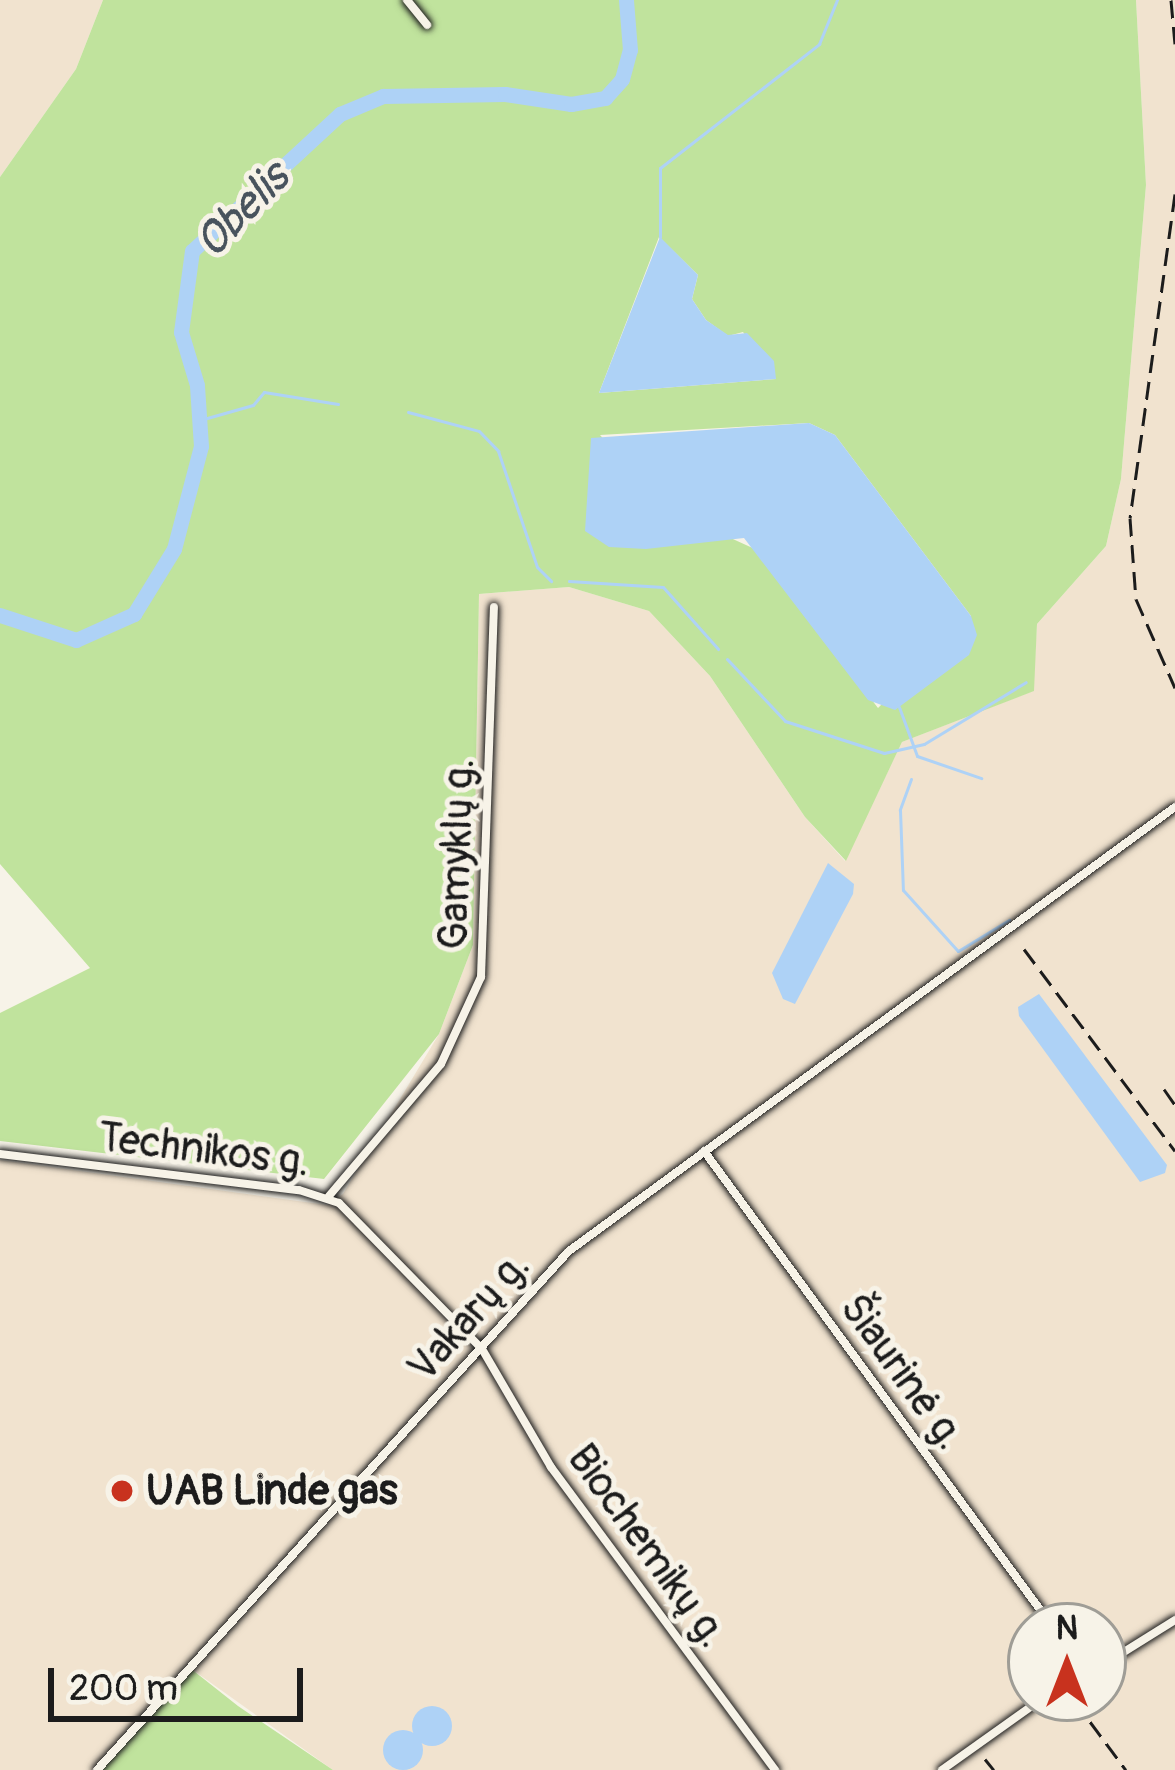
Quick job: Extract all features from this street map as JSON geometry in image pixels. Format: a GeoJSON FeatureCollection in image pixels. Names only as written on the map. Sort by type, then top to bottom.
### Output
{"type":"FeatureCollection","features":[{"type":"Feature","properties":{"kind":"street"},"geometry":{"type":"LineString","coordinates":[[407,0],[427,25]]}},
{"type":"Feature","properties":{"kind":"street","name":"Gamyklų g."},"geometry":{"type":"LineString","coordinates":[[328,1197],[441,1064],[482,977],[494,607]]}},
{"type":"Feature","properties":{"kind":"street","name":"Vakarų g."},"geometry":{"type":"LineString","coordinates":[[97,1770],[569,1251],[1175,807]]}},
{"type":"Feature","properties":{"kind":"street","name":"Šiaurinė g."},"geometry":{"type":"LineString","coordinates":[[704,1151],[1034,1602]]}},
{"type":"Feature","properties":{"kind":"street","name":"Technikos g."},"geometry":{"type":"LineString","coordinates":[[0,1154],[328,1197],[482,1349]]}},
{"type":"Feature","properties":{"kind":"street","name":"Biochemikų g."},"geometry":{"type":"LineString","coordinates":[[482,1349],[550,1467],[775,1770]]}},
{"type":"Feature","properties":{"kind":"street"},"geometry":{"type":"LineString","coordinates":[[1127,1655],[1175,1620]]}},
{"type":"Feature","properties":{"kind":"street"},"geometry":{"type":"LineString","coordinates":[[942,1770],[1009,1722]]}},
{"type":"Feature","properties":{"kind":"shaded area"},"geometry":{"type":"Polygon","coordinates":[[[0,0],[103,0],[76,69],[0,177],[0,0]]]}},
{"type":"Feature","properties":{"kind":"shaded area"},"geometry":{"type":"Polygon","coordinates":[[[1136,0],[1175,0],[1175,1770],[333,1770],[190,1668],[97,1770],[0,1770],[0,1160],[327,1205],[343,1194],[439,1034],[473,945],[479,594],[569,587],[649,611],[710,676],[805,817],[845,861],[902,742],[1033,691],[1037,624],[1106,546],[1121,479],[1146,185],[1136,0]]]}},
{"type":"Feature","properties":{"kind":"green space"},"geometry":{"type":"Polygon","coordinates":[[[103,0],[1136,0],[1146,185],[1121,479],[1106,546],[1037,624],[1034,691],[902,742],[846,861],[805,817],[710,676],[649,611],[569,587],[479,594],[473,945],[439,1034],[324,1179],[0,1141],[0,1013],[90,968],[0,864],[0,177],[76,69],[103,0]],[[659,237],[599,393],[776,379],[743,332],[728,336],[706,320],[692,299],[698,275],[659,237]],[[809,423],[600,435],[692,540],[724,535],[757,550],[878,708],[971,616],[835,435],[809,423]]]}},
{"type":"Feature","properties":{"kind":"green space"},"geometry":{"type":"Polygon","coordinates":[[[190,1668],[238,1706],[333,1770],[97,1770],[190,1668]]]}},
{"type":"Feature","properties":{"kind":"water"},"geometry":{"type":"Polygon","coordinates":[[[660,237],[698,275],[692,299],[706,320],[728,335],[747,333],[774,361],[776,379],[599,393],[660,237]]]}},
{"type":"Feature","properties":{"kind":"water"},"geometry":{"type":"Polygon","coordinates":[[[809,423],[835,435],[971,616],[977,635],[969,655],[895,710],[868,700],[744,538],[646,549],[609,547],[585,531],[591,438],[809,423]]]}},
{"type":"Feature","properties":{"kind":"water"},"geometry":{"type":"Polygon","coordinates":[[[828,863],[854,884],[853,894],[795,1004],[783,999],[772,973],[828,863]]]}},
{"type":"Feature","properties":{"kind":"water"},"geometry":{"type":"Polygon","coordinates":[[[1039,994],[1167,1165],[1165,1173],[1140,1182],[1019,1016],[1018,1007],[1039,994]]]}},
{"type":"Feature","properties":{"kind":"water"},"geometry":{"type":"Polygon","coordinates":[[[432,1706],[446,1712],[452,1726],[446,1740],[432,1746],[418,1740],[412,1726],[418,1712],[432,1706]]]}},
{"type":"Feature","properties":{"kind":"water"},"geometry":{"type":"Polygon","coordinates":[[[403,1730],[417,1736],[423,1750],[417,1764],[403,1770],[389,1764],[383,1750],[389,1736],[403,1730]]]}},
{"type":"Feature","properties":{"kind":"waterway","name":"Obelis"},"geometry":{"type":"LineString","coordinates":[[0,615],[76,640],[134,614],[174,549],[201,446],[197,385],[181,332],[192,251],[340,114],[383,96],[505,94],[571,104],[605,98],[622,79],[630,50],[626,0]]}},
{"type":"Feature","properties":{"kind":"waterway"},"geometry":{"type":"LineString","coordinates":[[660,237],[660,168],[819,44],[837,0]]}},
{"type":"Feature","properties":{"kind":"waterway"},"geometry":{"type":"LineString","coordinates":[[200,420],[253,405],[264,392],[338,404]]}},
{"type":"Feature","properties":{"kind":"waterway"},"geometry":{"type":"LineString","coordinates":[[408,412],[479,431],[498,451],[537,567],[551,581]]}},
{"type":"Feature","properties":{"kind":"waterway"},"geometry":{"type":"LineString","coordinates":[[569,581],[663,587],[718,649]]}},
{"type":"Feature","properties":{"kind":"waterway"},"geometry":{"type":"LineString","coordinates":[[727,659],[785,721],[884,753],[924,744],[1026,682]]}},
{"type":"Feature","properties":{"kind":"waterway"},"geometry":{"type":"LineString","coordinates":[[899,707],[917,756],[981,778]]}},
{"type":"Feature","properties":{"kind":"waterway"},"geometry":{"type":"LineString","coordinates":[[911,779],[900,810],[903,890],[958,951],[1009,920]]}},
{"type":"Feature","properties":{"kind":"railway"},"geometry":{"type":"LineString","coordinates":[[1171,0],[1175,44]]}},
{"type":"Feature","properties":{"kind":"railway"},"geometry":{"type":"LineString","coordinates":[[1175,194],[1130,518],[1136,599],[1175,688]]}},
{"type":"Feature","properties":{"kind":"railway"},"geometry":{"type":"LineString","coordinates":[[1024,949],[1175,1151]]}},
{"type":"Feature","properties":{"kind":"railway"},"geometry":{"type":"LineString","coordinates":[[1164,1089],[1175,1105]]}},
{"type":"Feature","properties":{"kind":"railway"},"geometry":{"type":"LineString","coordinates":[[1090,1722],[1126,1770]]}},
{"type":"Feature","properties":{"kind":"railway"},"geometry":{"type":"LineString","coordinates":[[985,1759],[994,1770]]}},
{"type":"Feature","properties":{"kind":"place","name":"UAB Linde gas"},"geometry":{"type":"Point","coordinates":[122,1491]}}]}
